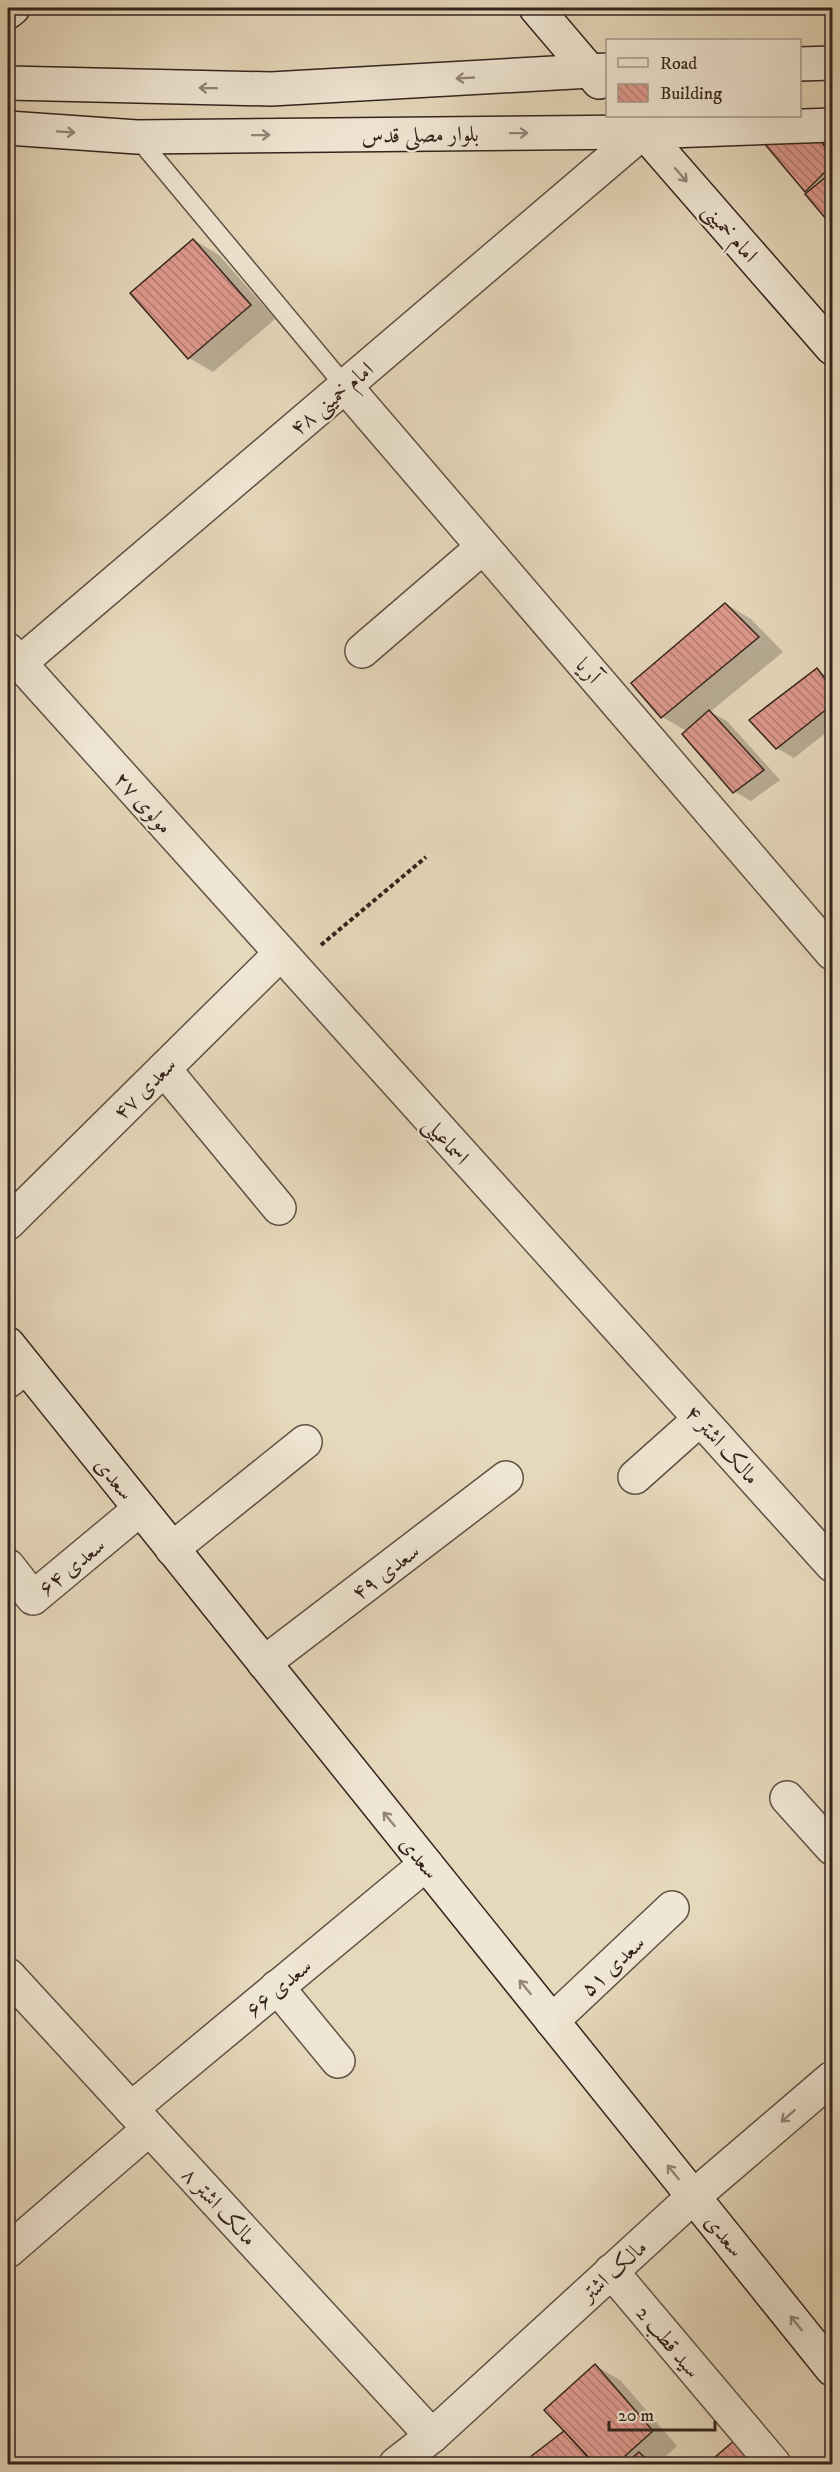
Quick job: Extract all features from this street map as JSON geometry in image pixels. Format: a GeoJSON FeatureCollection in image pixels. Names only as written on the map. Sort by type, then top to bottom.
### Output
{"type":"FeatureCollection","features":[{"type":"Feature","properties":{"kind":"street"},"geometry":{"type":"LineString","coordinates":[[8,12],[13,8]]}},
{"type":"Feature","properties":{"kind":"street"},"geometry":{"type":"LineString","coordinates":[[536,8],[601,77]]}},
{"type":"Feature","properties":{"kind":"street"},"geometry":{"type":"LineString","coordinates":[[801,64],[832,63]]}},
{"type":"Feature","properties":{"kind":"street"},"geometry":{"type":"LineString","coordinates":[[8,83],[271,89],[601,77]]}},
{"type":"Feature","properties":{"kind":"street","name":"بلوار مصلی قدس"},"geometry":{"type":"LineString","coordinates":[[8,128],[137,137],[636,124],[832,125]]}},
{"type":"Feature","properties":{"kind":"street","name":"امام خمینی"},"geometry":{"type":"LineString","coordinates":[[636,124],[832,348]]}},
{"type":"Feature","properties":{"kind":"street","name":"امام خمینی ۴۸"},"geometry":{"type":"LineString","coordinates":[[14,657],[345,386],[636,124]]}},
{"type":"Feature","properties":{"kind":"street","name":"آریا"},"geometry":{"type":"LineString","coordinates":[[345,386],[832,953]]}},
{"type":"Feature","properties":{"kind":"street"},"geometry":{"type":"LineString","coordinates":[[362,651],[483,547]]}},
{"type":"Feature","properties":{"kind":"street","name":"مولوی ۲۷"},"geometry":{"type":"LineString","coordinates":[[14,657],[286,961]]}},
{"type":"Feature","properties":{"kind":"street","name":"سعدی ۴۷"},"geometry":{"type":"LineString","coordinates":[[8,1223],[164,1069],[286,961]]}},
{"type":"Feature","properties":{"kind":"street","name":"اسماعیلی"},"geometry":{"type":"LineString","coordinates":[[286,961],[614,1324]]}},
{"type":"Feature","properties":{"kind":"street"},"geometry":{"type":"LineString","coordinates":[[164,1069],[279,1208]]}},
{"type":"Feature","properties":{"kind":"street","name":"مالک اشتر ۴"},"geometry":{"type":"LineString","coordinates":[[614,1324],[832,1564]]}},
{"type":"Feature","properties":{"kind":"street","name":"سعدی"},"geometry":{"type":"LineString","coordinates":[[14,1364],[140,1509],[832,2369]]}},
{"type":"Feature","properties":{"kind":"street"},"geometry":{"type":"LineString","coordinates":[[635,1477],[700,1419]]}},
{"type":"Feature","properties":{"kind":"street"},"geometry":{"type":"LineString","coordinates":[[172,1549],[305,1442]]}},
{"type":"Feature","properties":{"kind":"street","name":"سعدی ۴۹"},"geometry":{"type":"LineString","coordinates":[[264,1663],[506,1478]]}},
{"type":"Feature","properties":{"kind":"street","name":"سعدی ۶۴"},"geometry":{"type":"LineString","coordinates":[[8,1566],[33,1598],[140,1509]]}},
{"type":"Feature","properties":{"kind":"street"},"geometry":{"type":"LineString","coordinates":[[787,1798],[832,1848]]}},
{"type":"Feature","properties":{"kind":"street","name":"سعدی ۶۶"},"geometry":{"type":"LineString","coordinates":[[8,2251],[277,1987],[426,1864]]}},
{"type":"Feature","properties":{"kind":"street","name":"سعدی ۵۱"},"geometry":{"type":"LineString","coordinates":[[552,2021],[672,1908]]}},
{"type":"Feature","properties":{"kind":"street","name":"مالک اشتر ۸"},"geometry":{"type":"LineString","coordinates":[[8,1975],[432,2436]]}},
{"type":"Feature","properties":{"kind":"street"},"geometry":{"type":"LineString","coordinates":[[277,1987],[338,2061]]}},
{"type":"Feature","properties":{"kind":"street","name":"مالک اشتر"},"geometry":{"type":"LineString","coordinates":[[396,2464],[432,2436],[693,2197],[832,2078]]}},
{"type":"Feature","properties":{"kind":"street","name":"سید قطب 2"},"geometry":{"type":"LineString","coordinates":[[611,2271],[774,2464]]}},
{"type":"Feature","properties":{"kind":"lane"},"geometry":{"type":"LineString","coordinates":[[137,137],[345,386]]}},
{"type":"Feature","properties":{"kind":"path"},"geometry":{"type":"LineString","coordinates":[[286,961],[426,857]]}},
{"type":"Feature","properties":{"kind":"building"},"geometry":{"type":"Polygon","coordinates":[[[819,138],[832,157],[832,165],[805,192],[764,143],[819,138]]]}},
{"type":"Feature","properties":{"kind":"building"},"geometry":{"type":"Polygon","coordinates":[[[832,172],[832,226],[805,194],[832,172]]]}},
{"type":"Feature","properties":{"kind":"building"},"geometry":{"type":"Polygon","coordinates":[[[193,239],[251,305],[188,359],[130,293],[193,239]]]}},
{"type":"Feature","properties":{"kind":"building"},"geometry":{"type":"Polygon","coordinates":[[[725,603],[759,637],[661,718],[631,683],[725,603]]]}},
{"type":"Feature","properties":{"kind":"building"},"geometry":{"type":"Polygon","coordinates":[[[817,668],[832,688],[832,705],[776,749],[749,720],[817,668]]]}},
{"type":"Feature","properties":{"kind":"building"},"geometry":{"type":"Polygon","coordinates":[[[709,710],[764,770],[733,793],[682,734],[709,710]]]}},
{"type":"Feature","properties":{"kind":"building"},"geometry":{"type":"Polygon","coordinates":[[[595,2364],[653,2431],[616,2464],[595,2464],[544,2410],[595,2364]]]}},
{"type":"Feature","properties":{"kind":"building"},"geometry":{"type":"Polygon","coordinates":[[[564,2431],[594,2464],[521,2464],[564,2431]]]}},
{"type":"Feature","properties":{"kind":"building"},"geometry":{"type":"Polygon","coordinates":[[[743,2433],[770,2464],[707,2464],[743,2433]]]}},
{"type":"Feature","properties":{"kind":"building"},"geometry":{"type":"Polygon","coordinates":[[[639,2452],[651,2464],[625,2464],[639,2452]]]}}]}
